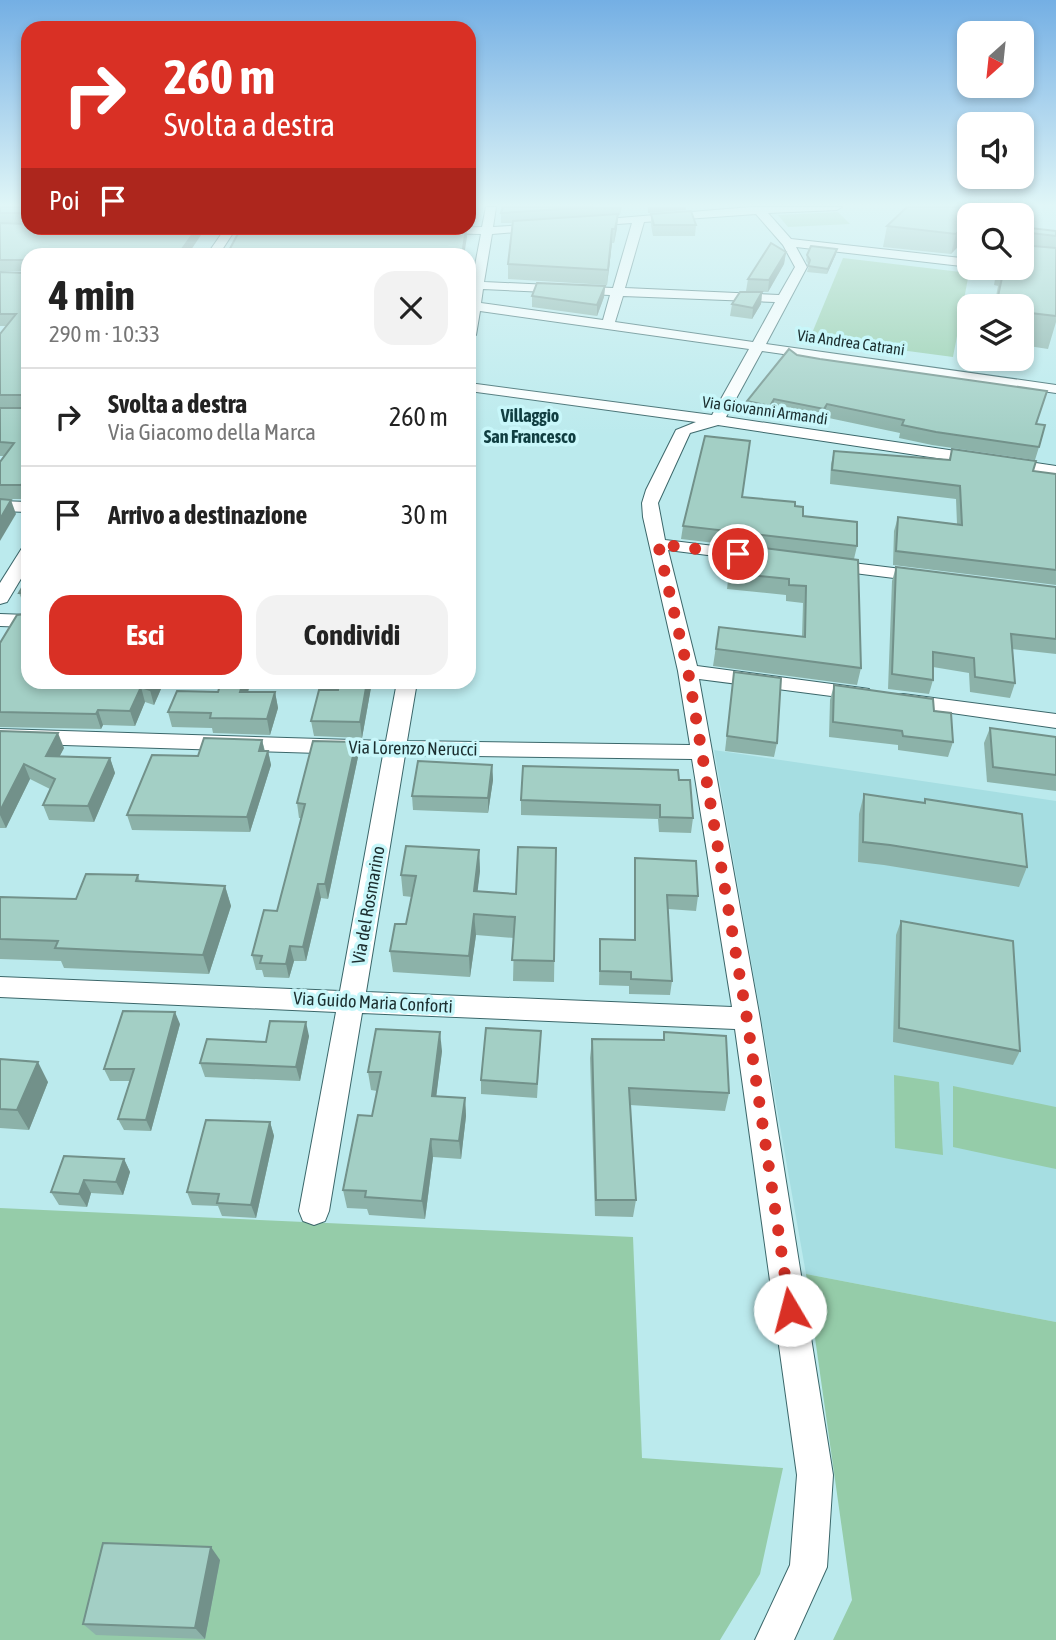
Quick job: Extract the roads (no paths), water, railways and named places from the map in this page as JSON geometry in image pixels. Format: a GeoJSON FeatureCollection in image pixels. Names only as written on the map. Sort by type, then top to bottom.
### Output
{"type":"FeatureCollection","features":[{"type":"Feature","properties":{"kind":"street"},"geometry":{"type":"LineString","coordinates":[[608,326],[620,284]]}},
{"type":"Feature","properties":{"kind":"street"},"geometry":{"type":"LineString","coordinates":[[774,1640],[808,1567],[815,1475],[747,1019],[688,671],[651,517],[650,503],[684,430],[717,420],[760,347],[792,284]]}},
{"type":"Feature","properties":{"kind":"street"},"geometry":{"type":"LineString","coordinates":[[476,285],[783,299]]}},
{"type":"Feature","properties":{"kind":"street","name":"Via Andrea Catrani"},"geometry":{"type":"LineString","coordinates":[[476,306],[1056,389]]}},
{"type":"Feature","properties":{"kind":"street","name":"Via Giovanni Armandi"},"geometry":{"type":"LineString","coordinates":[[476,388],[717,420],[1056,471]]}},
{"type":"Feature","properties":{"kind":"street"},"geometry":{"type":"LineString","coordinates":[[0,506],[21,506]]}},
{"type":"Feature","properties":{"kind":"street"},"geometry":{"type":"LineString","coordinates":[[658,544],[782,559]]}},
{"type":"Feature","properties":{"kind":"street"},"geometry":{"type":"LineString","coordinates":[[809,563],[946,580]]}},
{"type":"Feature","properties":{"kind":"street"},"geometry":{"type":"LineString","coordinates":[[0,598],[21,564]]}},
{"type":"Feature","properties":{"kind":"street"},"geometry":{"type":"LineString","coordinates":[[0,620],[21,621]]}},
{"type":"Feature","properties":{"kind":"street"},"geometry":{"type":"LineString","coordinates":[[688,671],[1056,721]]}},
{"type":"Feature","properties":{"kind":"street","name":"Via del Rosmarino"},"geometry":{"type":"LineString","coordinates":[[314,1211],[406,689]]}},
{"type":"Feature","properties":{"kind":"street","name":"Via Lorenzo Nerucci"},"geometry":{"type":"LineString","coordinates":[[0,736],[397,748],[700,752]]}},
{"type":"Feature","properties":{"kind":"street","name":"Via Guido Maria Conforti"},"geometry":{"type":"LineString","coordinates":[[0,987],[747,1019]]}},
{"type":"Feature","properties":{"kind":"district","name":"Villaggio San Francesco"},"geometry":{"type":"Point","coordinates":[530,425]}}]}
